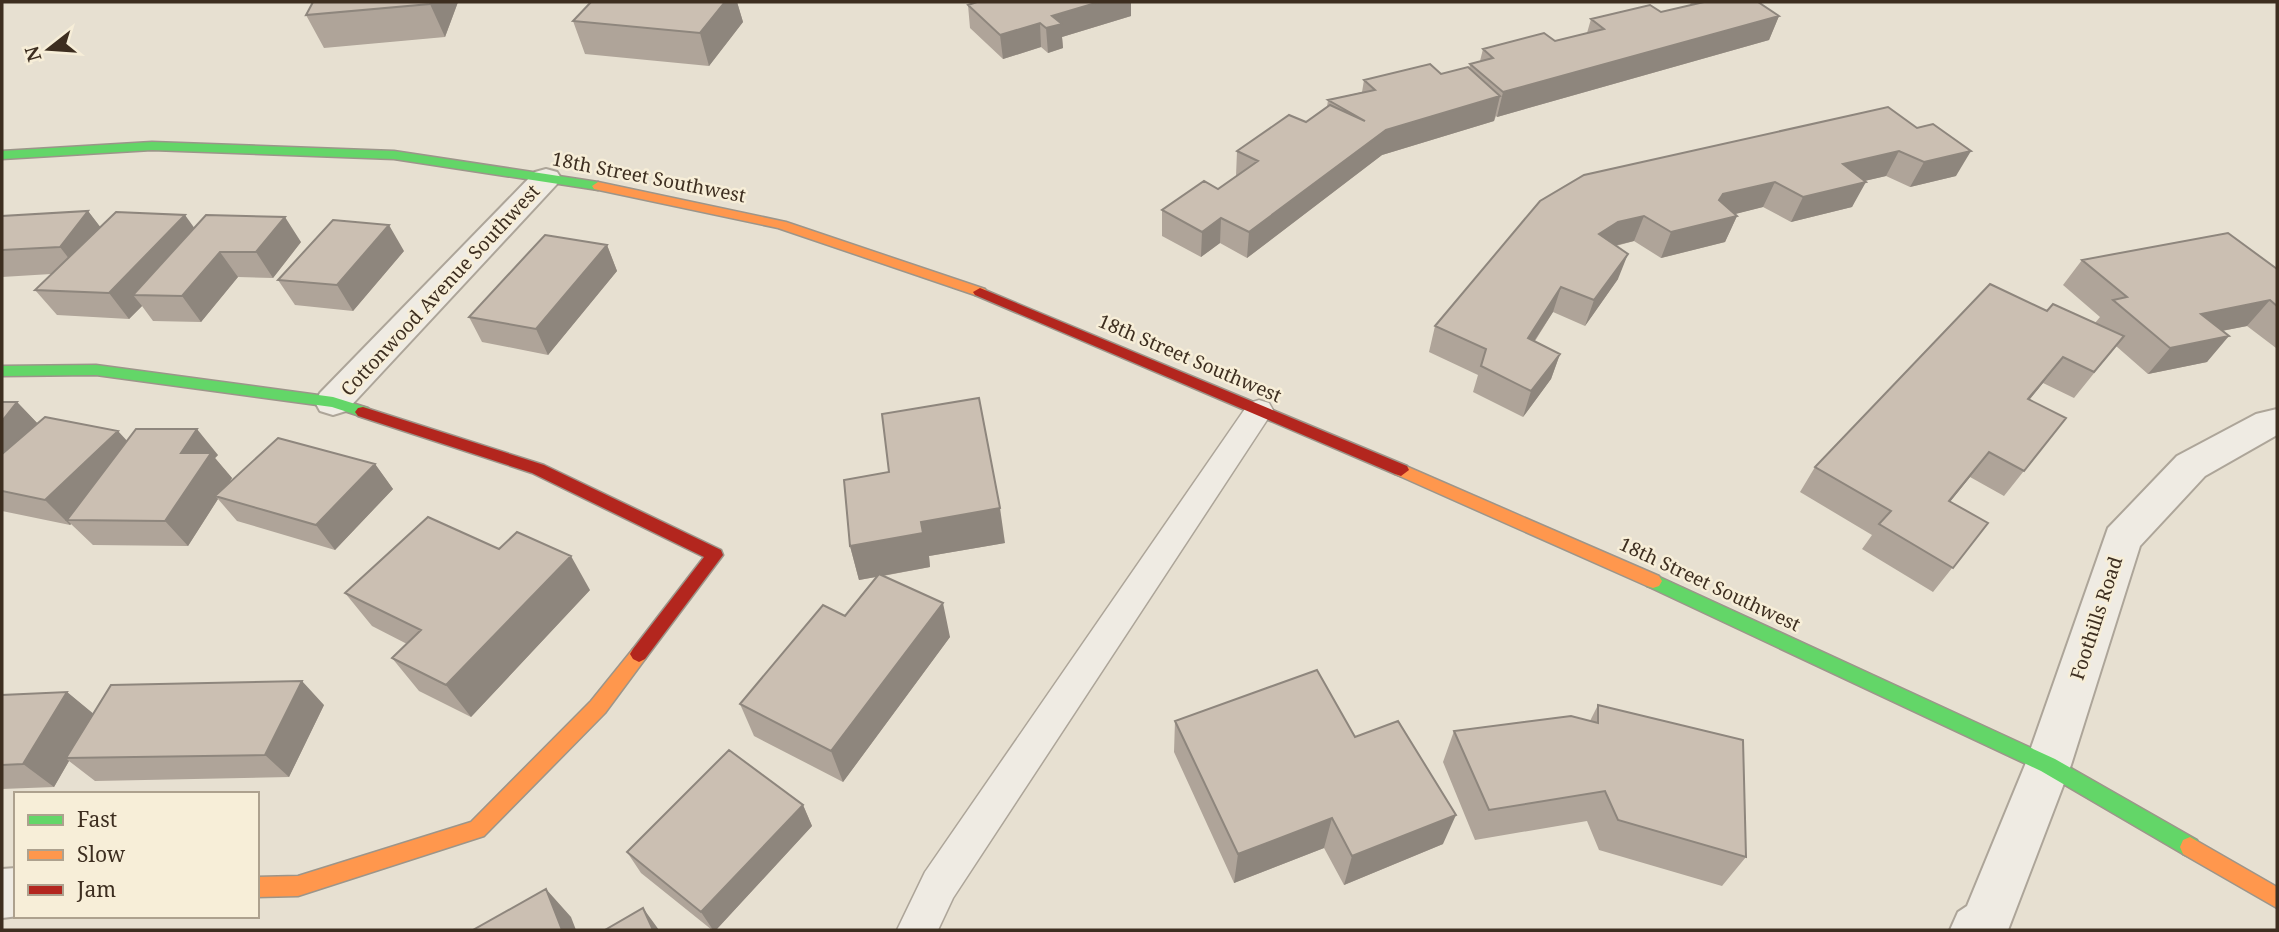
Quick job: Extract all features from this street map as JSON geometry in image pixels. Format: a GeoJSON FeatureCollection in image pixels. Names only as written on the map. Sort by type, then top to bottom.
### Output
{"type":"FeatureCollection","features":[{"type":"Feature","properties":{"kind":"street","name":"18th Street Southwest"},"geometry":{"type":"LineString","coordinates":[[2,155],[152,146],[394,155],[606,187],[781,225],[994,297],[1564,540],[2048,765],[2277,898]]}},
{"type":"Feature","properties":{"kind":"street","name":"Cottonwood Avenue Southwest"},"geometry":{"type":"LineString","coordinates":[[333,402],[546,178]]}},
{"type":"Feature","properties":{"kind":"street","name":"Cottonwood Avenue Southwest"},"geometry":{"type":"LineString","coordinates":[[2,371],[96,370],[333,402],[538,469],[715,555],[598,707],[477,829],[298,886],[259,887]]}},
{"type":"Feature","properties":{"kind":"street","name":"Foothills Road"},"geometry":{"type":"LineString","coordinates":[[1976,930],[1985,924],[2048,765],[2122,539],[2191,466],[2269,423],[2277,422]]}},
{"type":"Feature","properties":{"kind":"lane"},"geometry":{"type":"LineString","coordinates":[[917,930],[939,885],[1259,410]]}},
{"type":"Feature","properties":{"kind":"building"},"geometry":{"type":"Polygon","coordinates":[[[313,2],[431,2],[306,15],[313,2]]]}},
{"type":"Feature","properties":{"kind":"building"},"geometry":{"type":"Polygon","coordinates":[[[591,2],[725,2],[700,33],[573,21],[591,2]]]}},
{"type":"Feature","properties":{"kind":"building"},"geometry":{"type":"Polygon","coordinates":[[[977,2],[1099,2],[1052,16],[1062,24],[1046,28],[1040,23],[1000,35],[968,5],[977,2]]]}},
{"type":"Feature","properties":{"kind":"building"},"geometry":{"type":"Polygon","coordinates":[[[1704,2],[1758,2],[1779,16],[1503,92],[1470,64],[1493,58],[1483,49],[1544,33],[1555,41],[1604,29],[1591,19],[1650,5],[1661,12],[1704,2]]]}},
{"type":"Feature","properties":{"kind":"building"},"geometry":{"type":"Polygon","coordinates":[[[1430,64],[1441,74],[1468,67],[1500,96],[1386,130],[1249,232],[1221,218],[1202,232],[1162,210],[1204,181],[1218,189],[1258,161],[1237,151],[1289,115],[1306,122],[1330,105],[1365,121],[1328,100],[1375,90],[1364,80],[1430,64]]]}},
{"type":"Feature","properties":{"kind":"building"},"geometry":{"type":"Polygon","coordinates":[[[1888,107],[1917,128],[1933,124],[1971,151],[1924,162],[1899,151],[1843,164],[1866,182],[1803,197],[1775,182],[1723,194],[1719,200],[1737,216],[1671,232],[1644,216],[1618,222],[1599,234],[1628,254],[1594,300],[1561,287],[1528,338],[1560,354],[1531,391],[1481,366],[1486,349],[1435,326],[1540,201],[1584,175],[1888,107]]]}},
{"type":"Feature","properties":{"kind":"building"},"geometry":{"type":"Polygon","coordinates":[[[88,211],[60,247],[2,250],[2,216],[88,211]]]}},
{"type":"Feature","properties":{"kind":"building"},"geometry":{"type":"Polygon","coordinates":[[[116,212],[185,215],[109,293],[35,290],[116,212]]]}},
{"type":"Feature","properties":{"kind":"building"},"geometry":{"type":"Polygon","coordinates":[[[206,215],[285,217],[256,252],[220,252],[182,296],[133,295],[206,215]]]}},
{"type":"Feature","properties":{"kind":"building"},"geometry":{"type":"Polygon","coordinates":[[[333,220],[389,225],[337,285],[278,280],[333,220]]]}},
{"type":"Feature","properties":{"kind":"building"},"geometry":{"type":"Polygon","coordinates":[[[2228,233],[2277,269],[2277,306],[2270,300],[2201,314],[2229,336],[2170,348],[2113,300],[2127,297],[2082,260],[2228,233]]]}},
{"type":"Feature","properties":{"kind":"building"},"geometry":{"type":"Polygon","coordinates":[[[545,235],[607,245],[536,329],[469,317],[545,235]]]}},
{"type":"Feature","properties":{"kind":"building"},"geometry":{"type":"Polygon","coordinates":[[[1990,284],[2047,311],[2053,304],[2124,336],[2094,372],[2063,357],[2028,399],[2066,418],[2024,471],[1989,452],[1949,501],[1988,523],[1953,568],[1879,524],[1891,511],[1815,467],[1990,284]]]}},
{"type":"Feature","properties":{"kind":"building"},"geometry":{"type":"Polygon","coordinates":[[[979,398],[1000,508],[921,522],[923,533],[850,546],[844,480],[889,472],[882,414],[979,398]]]}},
{"type":"Feature","properties":{"kind":"building"},"geometry":{"type":"Polygon","coordinates":[[[2,402],[17,402],[2,421],[2,402]]]}},
{"type":"Feature","properties":{"kind":"building"},"geometry":{"type":"Polygon","coordinates":[[[45,417],[118,431],[45,500],[2,491],[2,454],[45,417]]]}},
{"type":"Feature","properties":{"kind":"building"},"geometry":{"type":"Polygon","coordinates":[[[136,429],[197,429],[181,453],[211,453],[165,521],[67,520],[136,429]]]}},
{"type":"Feature","properties":{"kind":"building"},"geometry":{"type":"Polygon","coordinates":[[[278,438],[375,464],[316,525],[215,496],[278,438]]]}},
{"type":"Feature","properties":{"kind":"building"},"geometry":{"type":"Polygon","coordinates":[[[428,517],[499,549],[517,532],[571,556],[446,685],[392,658],[421,630],[345,593],[428,517]]]}},
{"type":"Feature","properties":{"kind":"building"},"geometry":{"type":"Polygon","coordinates":[[[879,574],[943,603],[831,751],[740,704],[823,605],[845,616],[879,574]]]}},
{"type":"Feature","properties":{"kind":"building"},"geometry":{"type":"Polygon","coordinates":[[[1317,670],[1355,737],[1398,721],[1456,815],[1352,856],[1332,818],[1238,854],[1175,721],[1317,670]]]}},
{"type":"Feature","properties":{"kind":"building"},"geometry":{"type":"Polygon","coordinates":[[[302,681],[265,755],[66,758],[111,685],[302,681]]]}},
{"type":"Feature","properties":{"kind":"building"},"geometry":{"type":"Polygon","coordinates":[[[67,692],[23,764],[2,765],[2,695],[67,692]]]}},
{"type":"Feature","properties":{"kind":"building"},"geometry":{"type":"Polygon","coordinates":[[[1598,705],[1743,740],[1746,857],[1618,820],[1605,791],[1489,810],[1454,731],[1571,716],[1598,723],[1598,705]]]}},
{"type":"Feature","properties":{"kind":"building"},"geometry":{"type":"Polygon","coordinates":[[[729,750],[803,805],[701,912],[627,852],[729,750]]]}},
{"type":"Feature","properties":{"kind":"building"},"geometry":{"type":"Polygon","coordinates":[[[546,889],[562,930],[473,930],[546,889]]]}},
{"type":"Feature","properties":{"kind":"building"},"geometry":{"type":"Polygon","coordinates":[[[643,908],[653,930],[605,930],[643,908]]]}},
{"type":"Feature","properties":{"kind":"traffic: fast"},"geometry":{"type":"LineString","coordinates":[[2,155],[152,146],[394,155],[598,186]]}},
{"type":"Feature","properties":{"kind":"traffic: fast"},"geometry":{"type":"LineString","coordinates":[[2,371],[96,370],[333,402],[363,412]]}},
{"type":"Feature","properties":{"kind":"traffic: fast"},"geometry":{"type":"LineString","coordinates":[[1653,581],[2048,765],[2190,847]]}},
{"type":"Feature","properties":{"kind":"traffic: slow"},"geometry":{"type":"LineString","coordinates":[[598,186],[781,225],[980,292]]}},
{"type":"Feature","properties":{"kind":"traffic: slow"},"geometry":{"type":"LineString","coordinates":[[1401,470],[1653,581]]}},
{"type":"Feature","properties":{"kind":"traffic: slow"},"geometry":{"type":"LineString","coordinates":[[259,887],[298,886],[477,829],[598,707],[639,654]]}},
{"type":"Feature","properties":{"kind":"traffic: slow"},"geometry":{"type":"LineString","coordinates":[[2190,847],[2277,898]]}},
{"type":"Feature","properties":{"kind":"traffic: jam"},"geometry":{"type":"LineString","coordinates":[[980,292],[1401,470]]}},
{"type":"Feature","properties":{"kind":"traffic: jam"},"geometry":{"type":"LineString","coordinates":[[363,412],[538,469],[715,555],[639,654]]}}]}
